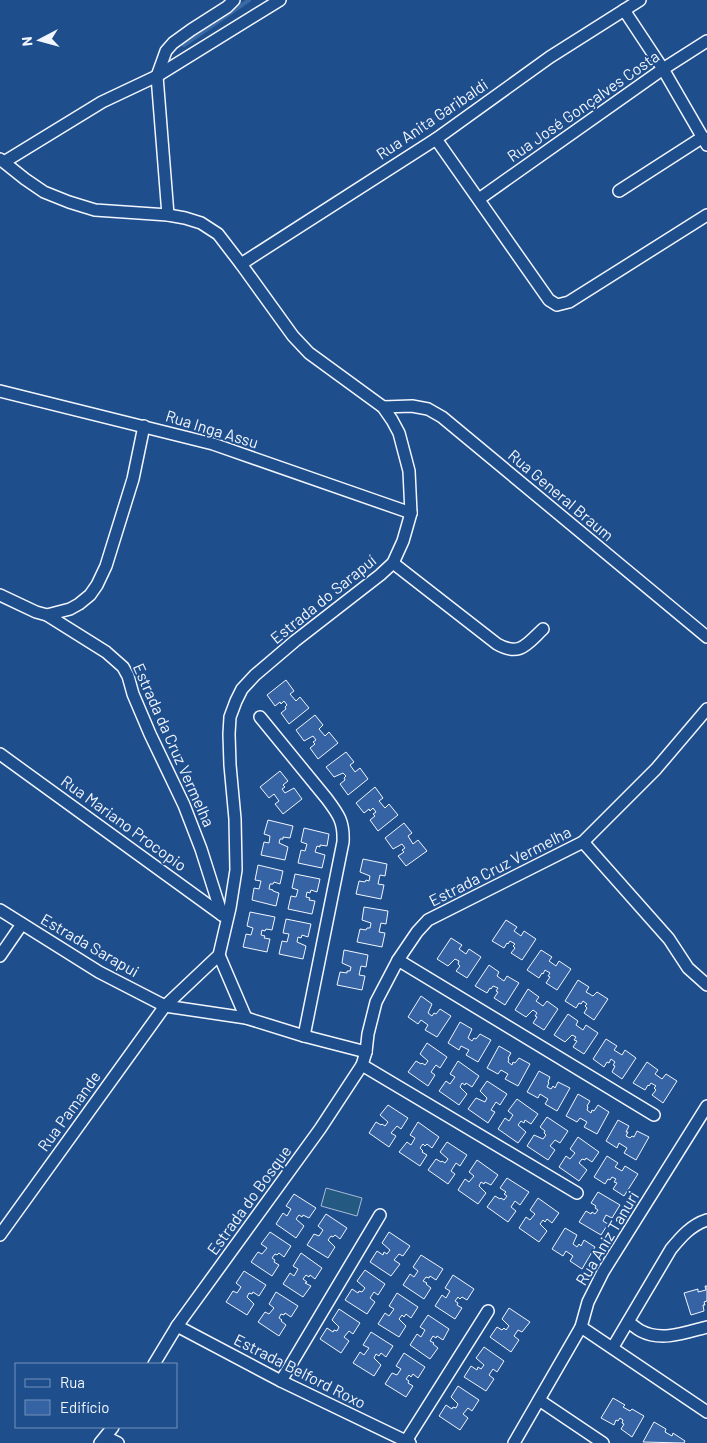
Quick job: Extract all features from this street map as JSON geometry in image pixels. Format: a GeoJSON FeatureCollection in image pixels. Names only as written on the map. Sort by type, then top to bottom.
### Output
{"type":"FeatureCollection","features":[{"type":"Feature","properties":{"kind":"street"},"geometry":{"type":"LineString","coordinates":[[168,215],[157,76],[166,51],[173,43],[227,7],[234,0]]}},
{"type":"Feature","properties":{"kind":"street"},"geometry":{"type":"LineString","coordinates":[[2,160],[102,102],[157,76],[280,0]]}},
{"type":"Feature","properties":{"kind":"street","name":"Rua Anita Garibaldi"},"geometry":{"type":"LineString","coordinates":[[241,264],[436,139],[550,57],[640,0]]}},
{"type":"Feature","properties":{"kind":"street"},"geometry":{"type":"LineString","coordinates":[[619,190],[704,134],[624,10]]}},
{"type":"Feature","properties":{"kind":"street","name":"Rua José Gonçalves Costa"},"geometry":{"type":"LineString","coordinates":[[479,199],[663,69],[707,41]]}},
{"type":"Feature","properties":{"kind":"street"},"geometry":{"type":"LineString","coordinates":[[436,139],[549,300],[557,306],[570,302],[707,215]]}},
{"type":"Feature","properties":{"kind":"street","name":"Estrada do Sarapuí"},"geometry":{"type":"LineString","coordinates":[[2,160],[44,192],[69,202],[95,210],[185,218],[201,223],[218,234],[287,328],[309,353],[383,407],[399,433],[403,446],[409,471],[411,513],[403,541],[393,563],[295,641],[256,675],[242,689],[230,717],[230,765],[235,819],[236,870],[218,955]]}},
{"type":"Feature","properties":{"kind":"street","name":"Rua Inga Assu"},"geometry":{"type":"LineString","coordinates":[[0,390],[213,444],[411,513]]}},
{"type":"Feature","properties":{"kind":"street","name":"Rua General Braum"},"geometry":{"type":"LineString","coordinates":[[383,407],[412,406],[428,408],[442,417],[707,637]]}},
{"type":"Feature","properties":{"kind":"street"},"geometry":{"type":"LineString","coordinates":[[47,615],[70,609],[79,604],[90,595],[97,585],[106,566],[133,479],[144,426]]}},
{"type":"Feature","properties":{"kind":"street"},"geometry":{"type":"LineString","coordinates":[[393,563],[504,648],[516,650],[523,648],[542,629]]}},
{"type":"Feature","properties":{"kind":"street","name":"Estrada da Cruz Vermelha"},"geometry":{"type":"LineString","coordinates":[[0,595],[36,612],[47,615],[106,652],[126,671],[133,694],[150,734],[191,823],[225,917]]}},
{"type":"Feature","properties":{"kind":"street","name":"Estrada Cruz Vermelha"},"geometry":{"type":"LineString","coordinates":[[366,1052],[368,1034],[376,1002],[398,960],[417,932],[428,920],[583,842],[656,769],[707,709]]}},
{"type":"Feature","properties":{"kind":"street"},"geometry":{"type":"LineString","coordinates":[[260,717],[327,799],[342,822],[343,842],[304,1036]]}},
{"type":"Feature","properties":{"kind":"street","name":"Rua Mariano Procopio"},"geometry":{"type":"LineString","coordinates":[[0,754],[225,917]]}},
{"type":"Feature","properties":{"kind":"street"},"geometry":{"type":"LineString","coordinates":[[583,842],[669,939],[688,968],[707,985]]}},
{"type":"Feature","properties":{"kind":"street","name":"Estrada Sarapui"},"geometry":{"type":"LineString","coordinates":[[0,910],[98,972],[165,1006]]}},
{"type":"Feature","properties":{"kind":"street"},"geometry":{"type":"LineString","coordinates":[[0,956],[22,924]]}},
{"type":"Feature","properties":{"kind":"street"},"geometry":{"type":"LineString","coordinates":[[165,1006],[218,955],[246,1018]]}},
{"type":"Feature","properties":{"kind":"street"},"geometry":{"type":"LineString","coordinates":[[398,960],[654,1115]]}},
{"type":"Feature","properties":{"kind":"street"},"geometry":{"type":"LineString","coordinates":[[165,1006],[246,1018],[304,1036],[366,1052]]}},
{"type":"Feature","properties":{"kind":"street","name":"Rua Pamande"},"geometry":{"type":"LineString","coordinates":[[0,1235],[165,1006]]}},
{"type":"Feature","properties":{"kind":"street","name":"Estrada do Bosque"},"geometry":{"type":"LineString","coordinates":[[155,1363],[177,1326],[320,1129],[362,1065],[366,1052]]}},
{"type":"Feature","properties":{"kind":"street"},"geometry":{"type":"LineString","coordinates":[[362,1065],[577,1193]]}},
{"type":"Feature","properties":{"kind":"street","name":"Rua Aniz Tanuri"},"geometry":{"type":"LineString","coordinates":[[514,1443],[581,1327],[588,1302],[603,1272],[707,1106]]}},
{"type":"Feature","properties":{"kind":"street"},"geometry":{"type":"LineString","coordinates":[[281,1381],[380,1215]]}},
{"type":"Feature","properties":{"kind":"street"},"geometry":{"type":"LineString","coordinates":[[613,1348],[671,1249],[690,1229],[707,1220]]}},
{"type":"Feature","properties":{"kind":"street"},"geometry":{"type":"LineString","coordinates":[[401,1441],[488,1311]]}},
{"type":"Feature","properties":{"kind":"street"},"geometry":{"type":"LineString","coordinates":[[628,1322],[642,1331],[662,1336],[707,1327]]}},
{"type":"Feature","properties":{"kind":"street","name":"Estrada Belford Roxo"},"geometry":{"type":"LineString","coordinates":[[177,1326],[401,1441]]}},
{"type":"Feature","properties":{"kind":"street"},"geometry":{"type":"LineString","coordinates":[[581,1327],[707,1412]]}},
{"type":"Feature","properties":{"kind":"street"},"geometry":{"type":"LineString","coordinates":[[539,1400],[603,1443]]}},
{"type":"Feature","properties":{"kind":"street"},"geometry":{"type":"LineString","coordinates":[[112,1428],[103,1440],[118,1443]]}},
{"type":"Feature","properties":{"kind":"shaded area"},"geometry":{"type":"Polygon","coordinates":[[[326,1188],[362,1198],[357,1216],[321,1206],[326,1188]]]}},
{"type":"Feature","properties":{"kind":"building"},"geometry":{"type":"Polygon","coordinates":[[[286,680],[294,691],[290,694],[296,701],[300,697],[309,708],[289,724],[281,713],[286,709],[287,705],[284,701],[275,706],[267,695],[286,680]]]}},
{"type":"Feature","properties":{"kind":"building"},"geometry":{"type":"Polygon","coordinates":[[[315,715],[323,725],[319,729],[325,736],[329,732],[338,743],[318,759],[310,748],[315,744],[313,742],[316,740],[313,736],[304,741],[296,730],[315,715]]]}},
{"type":"Feature","properties":{"kind":"building"},"geometry":{"type":"Polygon","coordinates":[[[346,752],[354,762],[350,765],[355,772],[360,768],[368,779],[348,795],[340,784],[345,780],[346,776],[343,773],[334,777],[326,767],[346,752]]]}},
{"type":"Feature","properties":{"kind":"building"},"geometry":{"type":"Polygon","coordinates":[[[280,771],[288,781],[283,785],[285,787],[282,789],[285,793],[294,788],[302,799],[283,814],[275,804],[279,801],[274,794],[269,798],[260,787],[280,771]]]}},
{"type":"Feature","properties":{"kind":"building"},"geometry":{"type":"Polygon","coordinates":[[[375,787],[383,798],[379,801],[385,808],[389,804],[398,815],[378,831],[370,820],[375,816],[373,814],[376,812],[373,808],[364,813],[356,803],[375,787]]]}},
{"type":"Feature","properties":{"kind":"building"},"geometry":{"type":"Polygon","coordinates":[[[268,820],[293,826],[290,838],[283,837],[279,843],[288,847],[285,860],[261,855],[264,842],[269,843],[270,836],[264,834],[268,820]]]}},
{"type":"Feature","properties":{"kind":"building"},"geometry":{"type":"Polygon","coordinates":[[[404,823],[412,833],[408,836],[413,844],[418,840],[427,851],[406,866],[398,856],[404,852],[402,850],[405,848],[402,844],[393,849],[385,838],[404,823]]]}},
{"type":"Feature","properties":{"kind":"building"},"geometry":{"type":"Polygon","coordinates":[[[304,828],[329,834],[327,846],[317,846],[315,852],[325,855],[322,868],[298,863],[301,850],[305,851],[307,844],[301,842],[304,828]]]}},
{"type":"Feature","properties":{"kind":"building"},"geometry":{"type":"Polygon","coordinates":[[[363,859],[387,864],[385,876],[380,875],[378,884],[384,885],[381,899],[356,894],[359,881],[369,881],[370,876],[360,872],[363,859]]]}},
{"type":"Feature","properties":{"kind":"building"},"geometry":{"type":"Polygon","coordinates":[[[258,865],[283,871],[280,884],[274,882],[270,884],[269,889],[279,893],[276,906],[252,900],[254,888],[259,889],[261,881],[255,880],[258,865]]]}},
{"type":"Feature","properties":{"kind":"building"},"geometry":{"type":"Polygon","coordinates":[[[295,874],[320,879],[317,892],[311,890],[310,893],[307,892],[306,897],[310,898],[309,900],[315,901],[312,914],[288,909],[291,896],[296,897],[298,890],[292,888],[295,874]]]}},
{"type":"Feature","properties":{"kind":"building"},"geometry":{"type":"Polygon","coordinates":[[[364,907],[388,911],[386,924],[381,923],[379,932],[385,933],[382,947],[357,942],[360,929],[366,930],[370,928],[371,923],[362,920],[364,907]]]}},
{"type":"Feature","properties":{"kind":"building"},"geometry":{"type":"Polygon","coordinates":[[[250,912],[275,917],[272,930],[262,930],[261,935],[265,936],[264,938],[270,939],[267,952],[243,947],[246,934],[251,935],[253,928],[247,926],[250,912]]]}},
{"type":"Feature","properties":{"kind":"building"},"geometry":{"type":"Polygon","coordinates":[[[286,919],[311,924],[308,937],[302,935],[301,938],[298,937],[297,942],[306,946],[303,959],[279,954],[282,941],[287,942],[289,934],[283,933],[286,919]]]}},
{"type":"Feature","properties":{"kind":"building"},"geometry":{"type":"Polygon","coordinates":[[[506,920],[517,927],[514,931],[521,936],[524,931],[536,939],[522,960],[511,953],[515,948],[513,946],[515,944],[510,941],[504,948],[492,941],[506,920]]]}},
{"type":"Feature","properties":{"kind":"building"},"geometry":{"type":"Polygon","coordinates":[[[451,938],[462,945],[459,949],[466,954],[469,949],[481,957],[467,978],[456,971],[460,966],[458,964],[459,961],[455,959],[448,966],[437,959],[451,938]]]}},
{"type":"Feature","properties":{"kind":"building"},"geometry":{"type":"Polygon","coordinates":[[[344,950],[368,955],[366,967],[361,966],[359,975],[365,976],[362,990],[337,985],[340,972],[347,973],[351,967],[342,963],[344,950]]]}},
{"type":"Feature","properties":{"kind":"building"},"geometry":{"type":"Polygon","coordinates":[[[541,950],[552,957],[549,961],[556,966],[559,961],[571,969],[557,990],[546,983],[550,973],[545,970],[539,978],[527,970],[541,950]]]}},
{"type":"Feature","properties":{"kind":"building"},"geometry":{"type":"Polygon","coordinates":[[[489,965],[499,972],[497,976],[504,981],[507,976],[519,983],[505,1005],[494,998],[498,988],[493,986],[487,993],[475,986],[489,965]]]}},
{"type":"Feature","properties":{"kind":"building"},"geometry":{"type":"Polygon","coordinates":[[[578,980],[589,987],[586,992],[593,996],[597,992],[608,999],[594,1020],[584,1013],[587,1004],[583,1001],[576,1008],[565,1001],[578,980]]]}},
{"type":"Feature","properties":{"kind":"building"},"geometry":{"type":"Polygon","coordinates":[[[528,989],[539,997],[536,1001],[543,1006],[547,1001],[558,1009],[544,1030],[533,1023],[537,1013],[533,1010],[526,1017],[515,1010],[528,989]]]}},
{"type":"Feature","properties":{"kind":"building"},"geometry":{"type":"Polygon","coordinates":[[[421,996],[432,1004],[428,1013],[432,1016],[440,1009],[451,1016],[437,1037],[425,1030],[428,1025],[421,1020],[418,1024],[408,1017],[421,996]]]}},
{"type":"Feature","properties":{"kind":"building"},"geometry":{"type":"Polygon","coordinates":[[[568,1014],[578,1021],[576,1025],[583,1030],[586,1025],[598,1033],[584,1054],[573,1047],[577,1041],[574,1040],[576,1037],[572,1035],[565,1042],[554,1035],[568,1014]]]}},
{"type":"Feature","properties":{"kind":"building"},"geometry":{"type":"Polygon","coordinates":[[[460,1022],[472,1029],[468,1038],[472,1041],[480,1034],[491,1040],[478,1062],[466,1055],[469,1050],[461,1046],[459,1050],[448,1043],[460,1022]]]}},
{"type":"Feature","properties":{"kind":"building"},"geometry":{"type":"Polygon","coordinates":[[[606,1039],[617,1046],[614,1050],[622,1055],[625,1050],[636,1058],[622,1079],[612,1072],[615,1062],[611,1059],[604,1067],[593,1059],[606,1039]]]}},
{"type":"Feature","properties":{"kind":"building"},"geometry":{"type":"Polygon","coordinates":[[[427,1043],[447,1057],[440,1068],[436,1065],[431,1072],[435,1075],[428,1086],[408,1072],[416,1061],[425,1065],[428,1061],[420,1054],[427,1043]]]}},
{"type":"Feature","properties":{"kind":"building"},"geometry":{"type":"Polygon","coordinates":[[[499,1046],[511,1053],[508,1062],[512,1065],[519,1058],[530,1064],[518,1086],[505,1079],[508,1074],[501,1070],[498,1074],[487,1068],[499,1046]]]}},
{"type":"Feature","properties":{"kind":"building"},"geometry":{"type":"Polygon","coordinates":[[[458,1061],[479,1076],[472,1087],[462,1083],[460,1087],[467,1094],[459,1105],[439,1091],[446,1081],[450,1084],[455,1077],[450,1074],[458,1061]]]}},
{"type":"Feature","properties":{"kind":"building"},"geometry":{"type":"Polygon","coordinates":[[[647,1062],[658,1070],[655,1074],[662,1079],[666,1074],[677,1081],[663,1103],[652,1095],[656,1090],[654,1088],[656,1086],[651,1083],[645,1090],[633,1083],[647,1062]]]}},
{"type":"Feature","properties":{"kind":"building"},"geometry":{"type":"Polygon","coordinates":[[[539,1071],[550,1077],[547,1087],[551,1089],[553,1086],[555,1088],[558,1082],[570,1088],[557,1111],[545,1104],[548,1099],[540,1094],[538,1098],[527,1092],[539,1071]]]}},
{"type":"Feature","properties":{"kind":"building"},"geometry":{"type":"Polygon","coordinates":[[[487,1081],[507,1094],[500,1105],[496,1102],[491,1110],[495,1112],[488,1123],[468,1109],[476,1098],[485,1102],[487,1098],[480,1091],[487,1081]]]}},
{"type":"Feature","properties":{"kind":"building"},"geometry":{"type":"Polygon","coordinates":[[[578,1094],[590,1101],[587,1110],[591,1113],[598,1105],[609,1112],[597,1134],[584,1127],[587,1122],[580,1118],[577,1122],[566,1116],[578,1094]]]}},
{"type":"Feature","properties":{"kind":"building"},"geometry":{"type":"Polygon","coordinates":[[[517,1099],[538,1114],[531,1124],[525,1120],[524,1123],[521,1121],[518,1125],[526,1132],[518,1143],[498,1129],[505,1118],[509,1121],[513,1115],[508,1111],[517,1099]]]}},
{"type":"Feature","properties":{"kind":"building"},"geometry":{"type":"Polygon","coordinates":[[[388,1105],[408,1118],[401,1129],[397,1126],[391,1133],[396,1136],[389,1147],[369,1133],[376,1122],[385,1126],[388,1122],[380,1115],[388,1105]]]}},
{"type":"Feature","properties":{"kind":"building"},"geometry":{"type":"Polygon","coordinates":[[[547,1117],[568,1131],[560,1143],[555,1140],[550,1146],[555,1150],[548,1160],[527,1146],[534,1135],[543,1139],[546,1135],[545,1131],[540,1127],[547,1117]]]}},
{"type":"Feature","properties":{"kind":"building"},"geometry":{"type":"Polygon","coordinates":[[[618,1120],[629,1126],[626,1136],[634,1137],[637,1131],[649,1137],[636,1160],[624,1153],[627,1148],[619,1143],[617,1148],[606,1141],[618,1120]]]}},
{"type":"Feature","properties":{"kind":"building"},"geometry":{"type":"Polygon","coordinates":[[[418,1122],[439,1137],[432,1148],[427,1144],[425,1146],[423,1144],[420,1148],[427,1155],[420,1166],[399,1152],[407,1142],[411,1145],[415,1138],[410,1135],[418,1122]]]}},
{"type":"Feature","properties":{"kind":"building"},"geometry":{"type":"Polygon","coordinates":[[[578,1137],[599,1152],[592,1162],[586,1158],[585,1160],[582,1159],[579,1163],[587,1170],[579,1181],[559,1167],[566,1156],[570,1159],[575,1153],[570,1149],[578,1137]]]}},
{"type":"Feature","properties":{"kind":"building"},"geometry":{"type":"Polygon","coordinates":[[[447,1142],[467,1155],[460,1166],[456,1163],[451,1171],[455,1174],[448,1184],[428,1170],[436,1159],[445,1163],[448,1159],[440,1152],[447,1142]]]}},
{"type":"Feature","properties":{"kind":"building"},"geometry":{"type":"Polygon","coordinates":[[[607,1156],[618,1163],[615,1167],[622,1171],[625,1166],[638,1174],[624,1196],[613,1189],[617,1183],[614,1182],[616,1179],[612,1177],[605,1184],[594,1177],[607,1156]]]}},
{"type":"Feature","properties":{"kind":"building"},"geometry":{"type":"Polygon","coordinates":[[[477,1160],[498,1175],[491,1185],[481,1182],[479,1186],[486,1193],[478,1204],[458,1190],[465,1179],[469,1182],[474,1176],[469,1172],[477,1160]]]}},
{"type":"Feature","properties":{"kind":"building"},"geometry":{"type":"Polygon","coordinates":[[[507,1178],[529,1192],[520,1205],[515,1201],[511,1207],[516,1211],[508,1222],[487,1207],[495,1196],[504,1200],[507,1196],[504,1194],[506,1192],[500,1188],[507,1178]]]}},
{"type":"Feature","properties":{"kind":"building"},"geometry":{"type":"Polygon","coordinates":[[[598,1192],[620,1205],[612,1218],[606,1215],[603,1221],[608,1224],[601,1235],[579,1222],[586,1211],[595,1214],[598,1210],[591,1203],[598,1192]]]}},
{"type":"Feature","properties":{"kind":"building"},"geometry":{"type":"Polygon","coordinates":[[[294,1194],[316,1208],[309,1218],[299,1215],[296,1219],[304,1226],[296,1238],[276,1224],[283,1213],[287,1216],[291,1209],[286,1206],[294,1194]]]}},
{"type":"Feature","properties":{"kind":"building"},"geometry":{"type":"Polygon","coordinates":[[[538,1198],[559,1213],[552,1223],[547,1219],[545,1222],[543,1220],[540,1224],[547,1231],[539,1242],[519,1228],[526,1217],[530,1220],[535,1214],[530,1210],[538,1198]]]}},
{"type":"Feature","properties":{"kind":"building"},"geometry":{"type":"Polygon","coordinates":[[[326,1214],[347,1228],[340,1239],[335,1235],[331,1236],[328,1240],[335,1247],[328,1258],[307,1245],[314,1234],[319,1236],[323,1230],[318,1226],[326,1214]]]}},
{"type":"Feature","properties":{"kind":"building"},"geometry":{"type":"Polygon","coordinates":[[[565,1228],[577,1235],[573,1244],[577,1247],[579,1244],[581,1246],[584,1240],[595,1247],[582,1269],[570,1261],[573,1256],[566,1251],[563,1256],[552,1249],[565,1228]]]}},
{"type":"Feature","properties":{"kind":"building"},"geometry":{"type":"Polygon","coordinates":[[[270,1232],[291,1246],[284,1257],[279,1253],[275,1254],[272,1258],[279,1265],[272,1276],[251,1262],[258,1252],[262,1254],[267,1248],[261,1244],[270,1232]]]}},
{"type":"Feature","properties":{"kind":"building"},"geometry":{"type":"Polygon","coordinates":[[[389,1232],[410,1246],[403,1256],[399,1254],[394,1260],[400,1264],[391,1276],[370,1262],[377,1251],[383,1255],[384,1252],[387,1254],[390,1250],[382,1243],[389,1232]]]}},
{"type":"Feature","properties":{"kind":"building"},"geometry":{"type":"Polygon","coordinates":[[[301,1253],[322,1268],[315,1279],[310,1275],[309,1277],[306,1275],[303,1279],[307,1282],[305,1283],[311,1286],[303,1297],[283,1284],[290,1273],[294,1276],[298,1269],[293,1266],[301,1253]]]}},
{"type":"Feature","properties":{"kind":"building"},"geometry":{"type":"Polygon","coordinates":[[[421,1255],[443,1269],[436,1280],[430,1276],[429,1278],[426,1277],[423,1281],[431,1288],[424,1299],[403,1285],[410,1274],[414,1277],[418,1271],[413,1267],[421,1255]]]}},
{"type":"Feature","properties":{"kind":"building"},"geometry":{"type":"Polygon","coordinates":[[[365,1270],[385,1284],[378,1295],[374,1292],[370,1298],[375,1302],[367,1314],[345,1300],[352,1289],[358,1293],[359,1291],[362,1292],[365,1288],[357,1281],[365,1270]]]}},
{"type":"Feature","properties":{"kind":"building"},"geometry":{"type":"Polygon","coordinates":[[[244,1271],[266,1285],[259,1296],[253,1292],[252,1294],[249,1293],[247,1297],[254,1304],[247,1315],[226,1302],[233,1291],[237,1293],[241,1287],[236,1283],[244,1271]]]}},
{"type":"Feature","properties":{"kind":"building"},"geometry":{"type":"Polygon","coordinates":[[[453,1275],[474,1289],[467,1300],[458,1297],[455,1301],[462,1308],[455,1319],[435,1306],[442,1295],[446,1298],[450,1291],[445,1288],[453,1275]]]}},
{"type":"Feature","properties":{"kind":"building"},"geometry":{"type":"Polygon","coordinates":[[[705,1286],[707,1286],[707,1301],[703,1305],[704,1311],[691,1315],[684,1293],[698,1289],[698,1292],[706,1290],[705,1286]]]}},
{"type":"Feature","properties":{"kind":"building"},"geometry":{"type":"Polygon","coordinates":[[[276,1292],[298,1306],[291,1317],[285,1313],[284,1315],[281,1314],[279,1318],[286,1325],[279,1336],[258,1322],[265,1312],[269,1314],[274,1308],[269,1304],[276,1292]]]}},
{"type":"Feature","properties":{"kind":"building"},"geometry":{"type":"Polygon","coordinates":[[[397,1293],[418,1307],[411,1318],[406,1314],[404,1317],[402,1315],[399,1319],[406,1326],[399,1337],[378,1324],[385,1313],[389,1316],[394,1309],[389,1306],[397,1293]]]}},
{"type":"Feature","properties":{"kind":"building"},"geometry":{"type":"Polygon","coordinates":[[[509,1308],[530,1322],[522,1332],[518,1330],[514,1336],[519,1340],[511,1352],[490,1337],[497,1327],[506,1330],[509,1326],[502,1319],[509,1308]]]}},
{"type":"Feature","properties":{"kind":"building"},"geometry":{"type":"Polygon","coordinates":[[[339,1309],[360,1323],[353,1334],[349,1331],[344,1337],[349,1341],[341,1353],[320,1339],[327,1328],[333,1332],[334,1330],[337,1331],[339,1327],[332,1320],[339,1309]]]}},
{"type":"Feature","properties":{"kind":"building"},"geometry":{"type":"Polygon","coordinates":[[[428,1315],[449,1329],[443,1340],[433,1336],[430,1341],[438,1348],[430,1359],[410,1345],[417,1334],[421,1337],[425,1330],[420,1327],[428,1315]]]}},
{"type":"Feature","properties":{"kind":"building"},"geometry":{"type":"Polygon","coordinates":[[[371,1332],[393,1346],[386,1357],[381,1353],[379,1356],[376,1354],[374,1358],[381,1365],[374,1376],[353,1363],[360,1352],[364,1355],[369,1348],[363,1345],[371,1332]]]}},
{"type":"Feature","properties":{"kind":"building"},"geometry":{"type":"Polygon","coordinates":[[[484,1347],[504,1361],[497,1372],[493,1369],[489,1375],[494,1379],[486,1391],[464,1377],[471,1366],[477,1370],[478,1367],[481,1369],[484,1365],[476,1358],[484,1347]]]}},
{"type":"Feature","properties":{"kind":"building"},"geometry":{"type":"Polygon","coordinates":[[[404,1353],[425,1367],[418,1378],[413,1374],[411,1377],[409,1375],[406,1379],[413,1386],[406,1397],[385,1384],[392,1373],[397,1375],[401,1369],[396,1366],[404,1353]]]}},
{"type":"Feature","properties":{"kind":"building"},"geometry":{"type":"Polygon","coordinates":[[[458,1386],[479,1400],[472,1411],[468,1408],[463,1414],[468,1418],[460,1430],[439,1416],[446,1405],[452,1409],[453,1407],[456,1408],[458,1404],[451,1397],[458,1386]]]}},
{"type":"Feature","properties":{"kind":"building"},"geometry":{"type":"Polygon","coordinates":[[[613,1398],[625,1405],[623,1407],[630,1411],[632,1409],[644,1416],[632,1437],[621,1429],[624,1424],[620,1418],[618,1421],[616,1420],[614,1425],[601,1418],[613,1398]]]}},
{"type":"Feature","properties":{"kind":"building"},"geometry":{"type":"Polygon","coordinates":[[[654,1422],[666,1429],[665,1432],[672,1436],[673,1433],[685,1441],[684,1443],[643,1442],[654,1422]]]}},
{"type":"Feature","properties":{"kind":"waterway"},"geometry":{"type":"LineString","coordinates":[[184,45],[249,0]]}}]}
